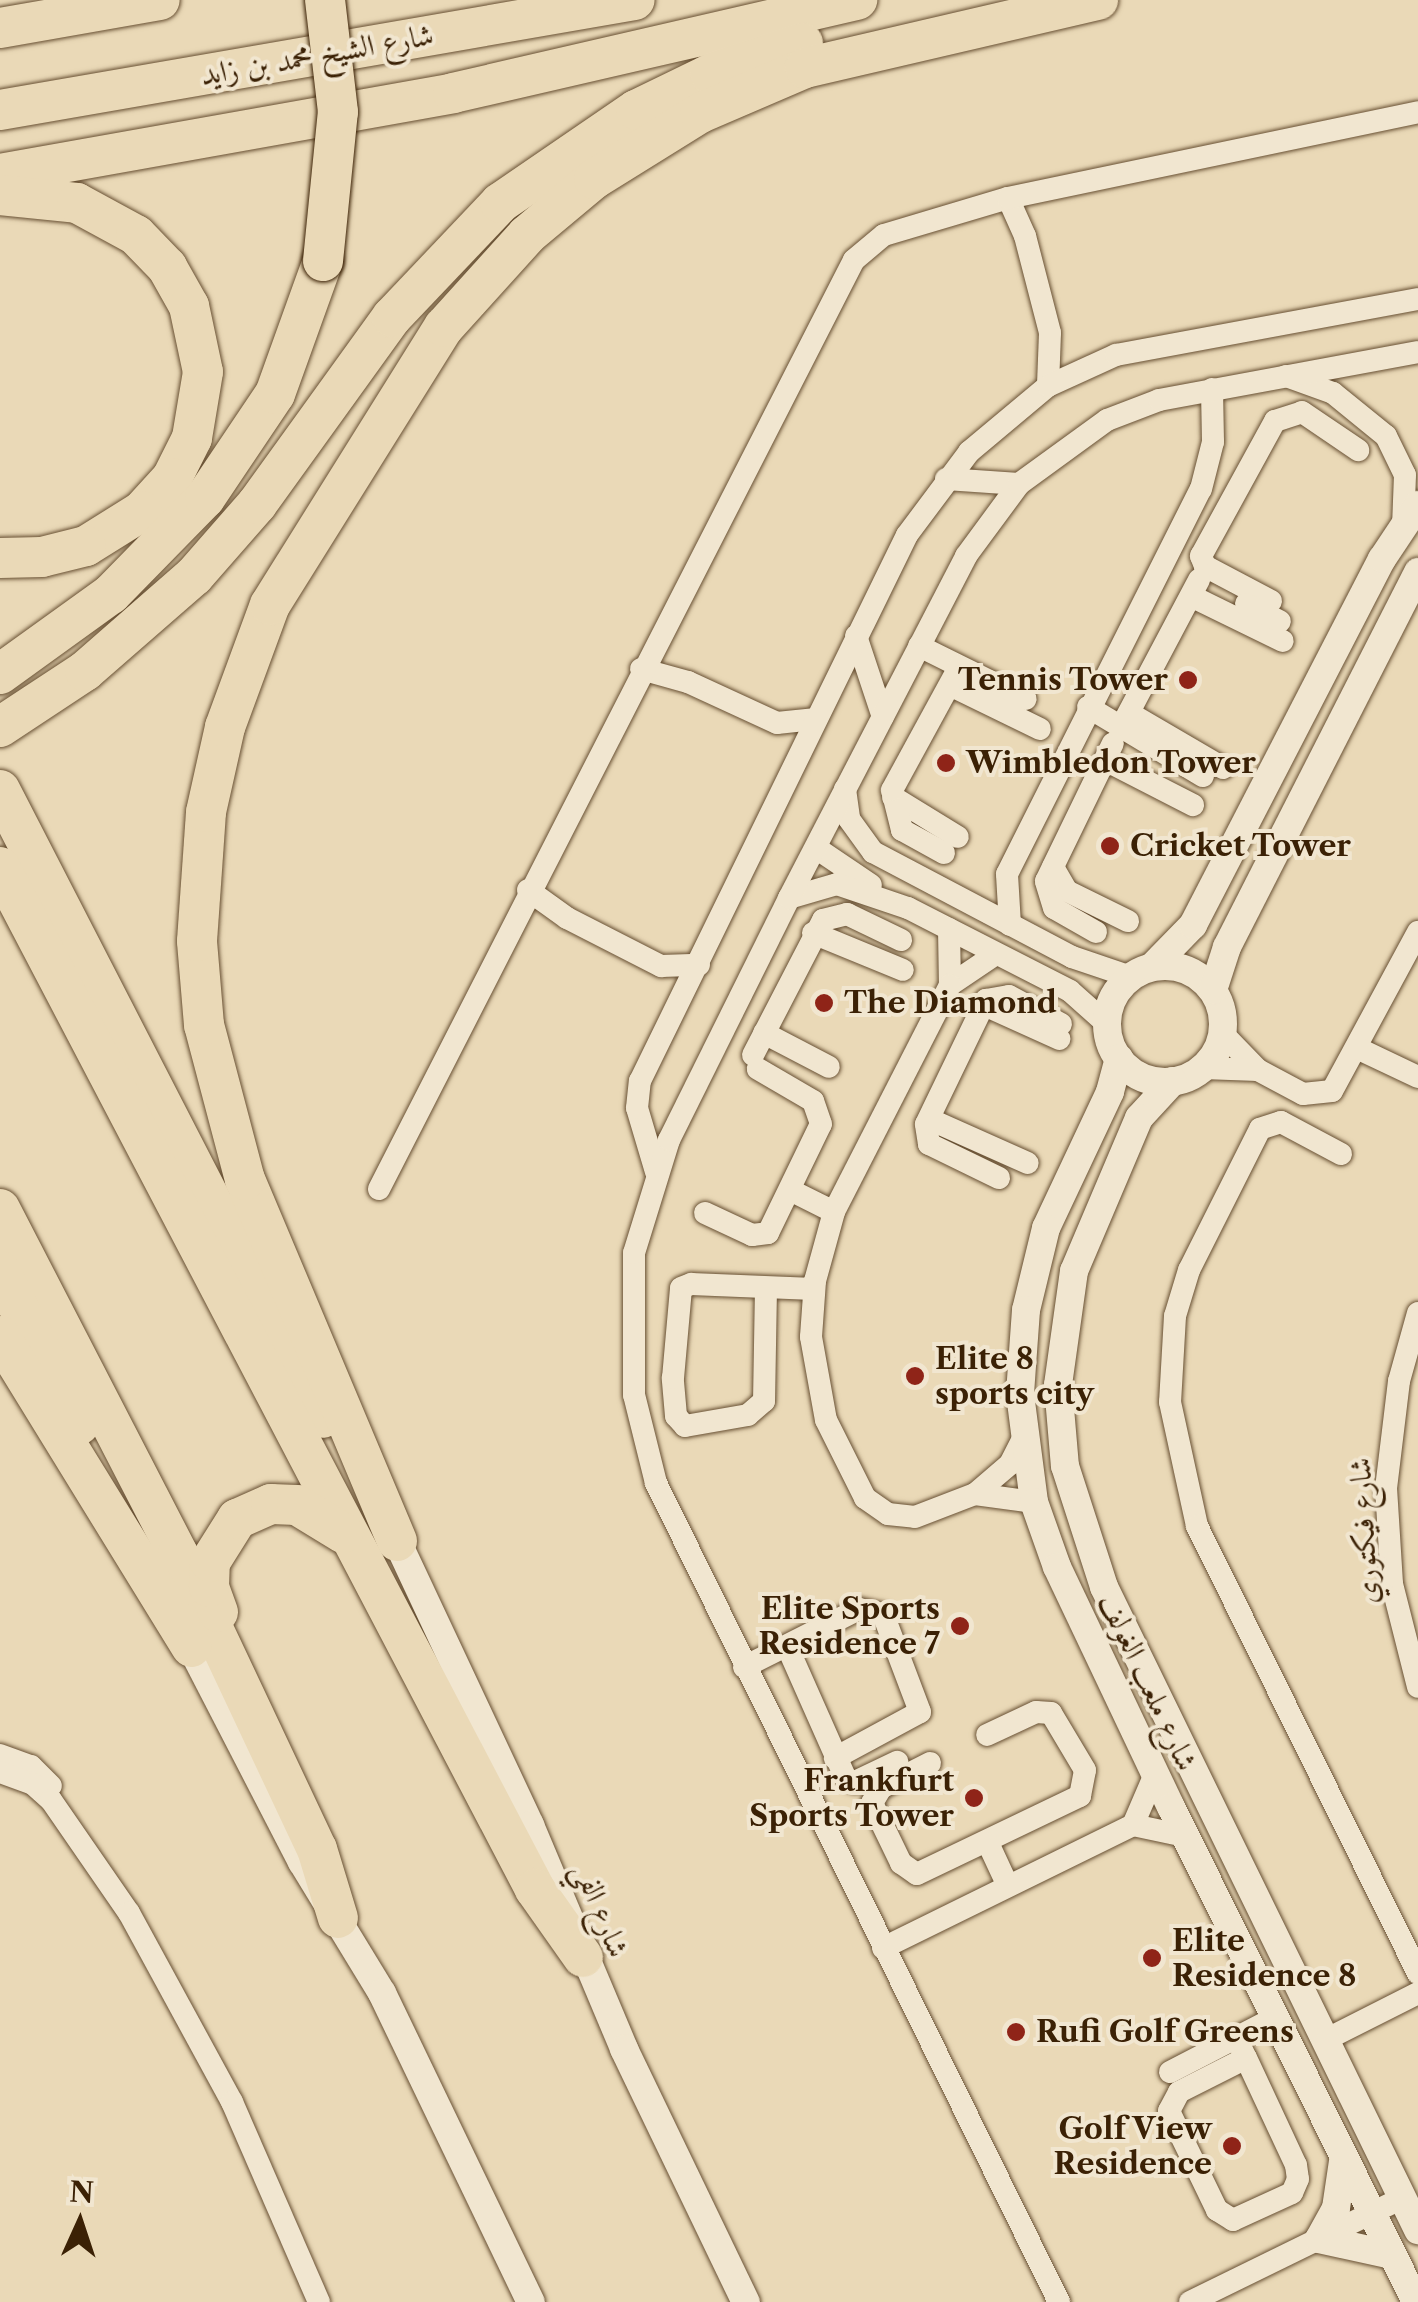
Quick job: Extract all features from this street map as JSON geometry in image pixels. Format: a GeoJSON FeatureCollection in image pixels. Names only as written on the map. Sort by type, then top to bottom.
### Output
{"type":"FeatureCollection","features":[{"type":"Feature","properties":{"kind":"highway"},"geometry":{"type":"LineString","coordinates":[[0,28],[160,0]]}},
{"type":"Feature","properties":{"kind":"highway"},"geometry":{"type":"LineString","coordinates":[[0,674],[112,594],[206,498],[274,394],[323,261],[338,112],[325,0]]}},
{"type":"Feature","properties":{"kind":"highway","name":"شارع الشيخ محمد بن زايد"},"geometry":{"type":"LineString","coordinates":[[0,110],[635,0]]}},
{"type":"Feature","properties":{"kind":"highway"},"geometry":{"type":"LineString","coordinates":[[0,174],[471,89],[856,0]]}},
{"type":"Feature","properties":{"kind":"highway"},"geometry":{"type":"LineString","coordinates":[[2,725],[98,661],[194,576],[257,504],[364,352],[440,260],[565,153],[672,91],[788,46],[1032,0]]}},
{"type":"Feature","properties":{"kind":"highway"},"geometry":{"type":"LineString","coordinates":[[398,1542],[245,1180],[204,1024],[198,912],[206,812],[238,686],[270,606],[444,328],[527,236],[594,179],[666,130],[787,75],[902,41],[1098,0]]}},
{"type":"Feature","properties":{"kind":"highway"},"geometry":{"type":"LineString","coordinates":[[0,195],[77,203],[136,235],[184,296],[203,372],[198,416],[183,458],[142,511],[75,550],[0,558]]}},
{"type":"Feature","properties":{"kind":"highway"},"geometry":{"type":"LineString","coordinates":[[0,790],[12,865],[349,1540],[546,1909],[583,1956]]}},
{"type":"Feature","properties":{"kind":"highway"},"geometry":{"type":"LineString","coordinates":[[12,865],[334,1441],[398,1542]]}},
{"type":"Feature","properties":{"kind":"highway"},"geometry":{"type":"LineString","coordinates":[[0,1209],[240,1686],[325,1867],[338,1918]]}},
{"type":"Feature","properties":{"kind":"highway"},"geometry":{"type":"LineString","coordinates":[[0,1271],[191,1647]]}},
{"type":"Feature","properties":{"kind":"highway"},"geometry":{"type":"LineString","coordinates":[[0,1336],[191,1647]]}},
{"type":"Feature","properties":{"kind":"highway"},"geometry":{"type":"LineString","coordinates":[[240,1686],[208,1587],[220,1538],[248,1513],[284,1504],[320,1513],[349,1540]]}},
{"type":"Feature","properties":{"kind":"street"},"geometry":{"type":"LineString","coordinates":[[378,1189],[645,661],[854,260],[884,236],[1015,197],[1418,112]]}},
{"type":"Feature","properties":{"kind":"street"},"geometry":{"type":"LineString","coordinates":[[1015,197],[1050,333],[1048,386]]}},
{"type":"Feature","properties":{"kind":"street"},"geometry":{"type":"LineString","coordinates":[[656,1172],[638,1090],[814,719],[907,536],[946,479],[994,426],[1048,386],[1093,364],[1152,345],[1418,298]]}},
{"type":"Feature","properties":{"kind":"street"},"geometry":{"type":"LineString","coordinates":[[1050,333],[1070,354],[1093,364]]}},
{"type":"Feature","properties":{"kind":"street"},"geometry":{"type":"LineString","coordinates":[[1059,2302],[670,1518],[637,1411],[630,1290],[656,1172],[719,1038],[966,556],[1018,484],[1107,420],[1278,374],[1418,352]]}},
{"type":"Feature","properties":{"kind":"street"},"geometry":{"type":"LineString","coordinates":[[1107,1024],[1113,998],[1193,925],[1410,516],[1405,475],[1386,436],[1325,388],[1278,374]]}},
{"type":"Feature","properties":{"kind":"street"},"geometry":{"type":"LineString","coordinates":[[1010,925],[1006,874],[1201,489],[1213,442],[1212,389]]}},
{"type":"Feature","properties":{"kind":"street"},"geometry":{"type":"LineString","coordinates":[[1160,568],[1195,588],[1278,621],[1201,560],[1275,421],[1287,413],[1308,416],[1358,450]]}},
{"type":"Feature","properties":{"kind":"street"},"geometry":{"type":"LineString","coordinates":[[946,479],[1018,484]]}},
{"type":"Feature","properties":{"kind":"street"},"geometry":{"type":"LineString","coordinates":[[1201,489],[1231,505]]}},
{"type":"Feature","properties":{"kind":"street"},"geometry":{"type":"LineString","coordinates":[[1418,572],[1227,946],[1212,990],[1223,1034],[1258,1070],[1304,1094],[1323,1096],[1339,1084],[1360,1048],[1418,932]]}},
{"type":"Feature","properties":{"kind":"street"},"geometry":{"type":"LineString","coordinates":[[1096,932],[1054,908],[1046,881],[1195,588]]}},
{"type":"Feature","properties":{"kind":"street"},"geometry":{"type":"LineString","coordinates":[[856,636],[883,717]]}},
{"type":"Feature","properties":{"kind":"street"},"geometry":{"type":"LineString","coordinates":[[920,646],[954,676],[1040,730]]}},
{"type":"Feature","properties":{"kind":"street"},"geometry":{"type":"LineString","coordinates":[[645,661],[777,723],[814,719]]}},
{"type":"Feature","properties":{"kind":"street"},"geometry":{"type":"LineString","coordinates":[[954,676],[1026,700]]}},
{"type":"Feature","properties":{"kind":"street"},"geometry":{"type":"LineString","coordinates":[[951,845],[893,797],[896,778],[954,676]]}},
{"type":"Feature","properties":{"kind":"street"},"geometry":{"type":"LineString","coordinates":[[1084,716],[1204,784],[1117,736]]}},
{"type":"Feature","properties":{"kind":"street"},"geometry":{"type":"LineString","coordinates":[[777,723],[796,756]]}},
{"type":"Feature","properties":{"kind":"street"},"geometry":{"type":"LineString","coordinates":[[845,789],[859,837],[917,878],[1072,958],[1141,972],[1186,970],[1212,990]]}},
{"type":"Feature","properties":{"kind":"street"},"geometry":{"type":"LineString","coordinates":[[816,846],[917,878]]}},
{"type":"Feature","properties":{"kind":"street"},"geometry":{"type":"LineString","coordinates":[[816,846],[908,908],[1070,991],[1107,1024],[1118,1058],[1143,1078],[1173,1081],[1203,1068],[1258,1070]]}},
{"type":"Feature","properties":{"kind":"street"},"geometry":{"type":"LineString","coordinates":[[1053,867],[1067,891],[1128,921]]}},
{"type":"Feature","properties":{"kind":"street"},"geometry":{"type":"LineString","coordinates":[[961,901],[1006,874]]}},
{"type":"Feature","properties":{"kind":"street"},"geometry":{"type":"LineString","coordinates":[[789,898],[838,884],[908,908]]}},
{"type":"Feature","properties":{"kind":"street"},"geometry":{"type":"LineString","coordinates":[[524,898],[661,966],[699,965]]}},
{"type":"Feature","properties":{"kind":"street"},"geometry":{"type":"LineString","coordinates":[[755,1062],[764,1033],[812,934],[830,916],[847,914],[902,940]]}},
{"type":"Feature","properties":{"kind":"street"},"geometry":{"type":"LineString","coordinates":[[949,929],[950,986]]}},
{"type":"Feature","properties":{"kind":"street"},"geometry":{"type":"LineString","coordinates":[[812,934],[903,970]]}},
{"type":"Feature","properties":{"kind":"street"},"geometry":{"type":"LineString","coordinates":[[996,954],[950,986],[834,1212],[814,1289],[818,1393],[865,1498],[901,1518],[975,1494],[1010,1464],[1024,1437]]}},
{"type":"Feature","properties":{"kind":"street"},"geometry":{"type":"LineString","coordinates":[[661,966],[678,1006]]}},
{"type":"Feature","properties":{"kind":"street"},"geometry":{"type":"LineString","coordinates":[[999,1178],[929,1144],[927,1121],[982,1004],[1008,996],[1060,1031]]}},
{"type":"Feature","properties":{"kind":"street"},"geometry":{"type":"LineString","coordinates":[[764,1033],[829,1068]]}},
{"type":"Feature","properties":{"kind":"street"},"geometry":{"type":"LineString","coordinates":[[1203,1068],[1223,1034]]}},
{"type":"Feature","properties":{"kind":"street"},"geometry":{"type":"LineString","coordinates":[[705,1213],[764,1236],[790,1190],[821,1115],[813,1101],[719,1038]]}},
{"type":"Feature","properties":{"kind":"street"},"geometry":{"type":"LineString","coordinates":[[1360,1048],[1418,1077]]}},
{"type":"Feature","properties":{"kind":"street","name":"شارع ملعب الغولف"},"geometry":{"type":"LineString","coordinates":[[1118,1058],[1110,1092],[1034,1268],[1021,1352],[1024,1437],[1034,1502],[1090,1636],[1155,1774],[1416,2302]]}},
{"type":"Feature","properties":{"kind":"street"},"geometry":{"type":"LineString","coordinates":[[755,1062],[828,1092]]}},
{"type":"Feature","properties":{"kind":"street","name":"شارع ملعب الغولف"},"geometry":{"type":"LineString","coordinates":[[1173,1081],[1139,1118],[1085,1234],[1066,1308],[1058,1385],[1065,1466],[1079,1521],[1166,1712],[1418,2230]]}},
{"type":"Feature","properties":{"kind":"street"},"geometry":{"type":"LineString","coordinates":[[888,1106],[1028,1163]]}},
{"type":"Feature","properties":{"kind":"street"},"geometry":{"type":"LineString","coordinates":[[1341,1154],[1281,1122],[1266,1124],[1256,1135],[1189,1270],[1175,1316],[1170,1402],[1198,1526],[1418,1973]]}},
{"type":"Feature","properties":{"kind":"street"},"geometry":{"type":"LineString","coordinates":[[790,1190],[834,1212]]}},
{"type":"Feature","properties":{"kind":"street"},"geometry":{"type":"LineString","coordinates":[[766,1288],[768,1386],[760,1407],[692,1428],[680,1422],[674,1404],[678,1292],[691,1284],[814,1289]]}},
{"type":"Feature","properties":{"kind":"street","name":"شارع فيكتوري"},"geometry":{"type":"LineString","coordinates":[[1418,1312],[1398,1381],[1386,1488],[1392,1584],[1418,1687]]}},
{"type":"Feature","properties":{"kind":"street"},"geometry":{"type":"LineString","coordinates":[[637,1411],[674,1404]]}},
{"type":"Feature","properties":{"kind":"street"},"geometry":{"type":"LineString","coordinates":[[975,1494],[1034,1502]]}},
{"type":"Feature","properties":{"kind":"street","name":"شارع الفي"},"geometry":{"type":"LineString","coordinates":[[398,1542],[530,1825],[583,1956],[746,2302]]}},
{"type":"Feature","properties":{"kind":"street"},"geometry":{"type":"LineString","coordinates":[[744,1668],[865,1607],[883,1614],[920,1712],[840,1767]]}},
{"type":"Feature","properties":{"kind":"street"},"geometry":{"type":"LineString","coordinates":[[1090,1636],[1104,1646],[1140,1714],[1166,1712]]}},
{"type":"Feature","properties":{"kind":"street"},"geometry":{"type":"LineString","coordinates":[[787,1646],[840,1767],[855,1782],[894,1758]]}},
{"type":"Feature","properties":{"kind":"street"},"geometry":{"type":"LineString","coordinates":[[191,1647],[382,1993],[531,2302]]}},
{"type":"Feature","properties":{"kind":"street"},"geometry":{"type":"LineString","coordinates":[[930,1763],[873,1797],[873,1815],[900,1863],[918,1874],[931,1872],[1074,1803],[1086,1779],[1051,1714],[1036,1712],[987,1734]]}},
{"type":"Feature","properties":{"kind":"street"},"geometry":{"type":"LineString","coordinates":[[0,1755],[30,1766],[48,1781],[68,1821],[200,2038],[318,2302]]}},
{"type":"Feature","properties":{"kind":"street"},"geometry":{"type":"LineString","coordinates":[[0,1772],[32,1784],[68,1821]]}},
{"type":"Feature","properties":{"kind":"street"},"geometry":{"type":"LineString","coordinates":[[1132,1825],[1155,1774]]}},
{"type":"Feature","properties":{"kind":"street"},"geometry":{"type":"LineString","coordinates":[[883,1948],[1132,1825],[1185,1836]]}},
{"type":"Feature","properties":{"kind":"street"},"geometry":{"type":"LineString","coordinates":[[988,1843],[1008,1886]]}},
{"type":"Feature","properties":{"kind":"street"},"geometry":{"type":"LineString","coordinates":[[1325,2040],[1418,1993]]}},
{"type":"Feature","properties":{"kind":"street"},"geometry":{"type":"LineString","coordinates":[[1241,2048],[1298,2180],[1292,2193],[1233,2220],[1217,2210],[1169,2111],[1180,2092],[1241,2048],[1274,2018]]}},
{"type":"Feature","properties":{"kind":"street"},"geometry":{"type":"LineString","coordinates":[[1170,2072],[1241,2048]]}},
{"type":"Feature","properties":{"kind":"street"},"geometry":{"type":"LineString","coordinates":[[1318,2239],[1341,2190],[1342,2154]]}},
{"type":"Feature","properties":{"kind":"street"},"geometry":{"type":"LineString","coordinates":[[1190,2302],[1402,2198]]}},
{"type":"Feature","properties":{"kind":"street"},"geometry":{"type":"LineString","coordinates":[[1318,2239],[1392,2255]]}},
{"type":"Feature","properties":{"kind":"place","name":"Tennis Tower"},"geometry":{"type":"Point","coordinates":[1188,680]}},
{"type":"Feature","properties":{"kind":"place","name":"Wimbledon Tower"},"geometry":{"type":"Point","coordinates":[946,763]}},
{"type":"Feature","properties":{"kind":"place","name":"Cricket Tower"},"geometry":{"type":"Point","coordinates":[1110,846]}},
{"type":"Feature","properties":{"kind":"place","name":"The Diamond"},"geometry":{"type":"Point","coordinates":[824,1003]}},
{"type":"Feature","properties":{"kind":"place","name":"Elite 8 sports city"},"geometry":{"type":"Point","coordinates":[915,1376]}},
{"type":"Feature","properties":{"kind":"place","name":"Elite Sports Residence 7"},"geometry":{"type":"Point","coordinates":[960,1626]}},
{"type":"Feature","properties":{"kind":"place","name":"Frankfurt Sports Tower"},"geometry":{"type":"Point","coordinates":[974,1798]}},
{"type":"Feature","properties":{"kind":"place","name":"Elite Residence 8"},"geometry":{"type":"Point","coordinates":[1152,1958]}},
{"type":"Feature","properties":{"kind":"place","name":"Rufi Golf Greens"},"geometry":{"type":"Point","coordinates":[1016,2032]}},
{"type":"Feature","properties":{"kind":"place","name":"Golf View Residence"},"geometry":{"type":"Point","coordinates":[1232,2146]}}]}
